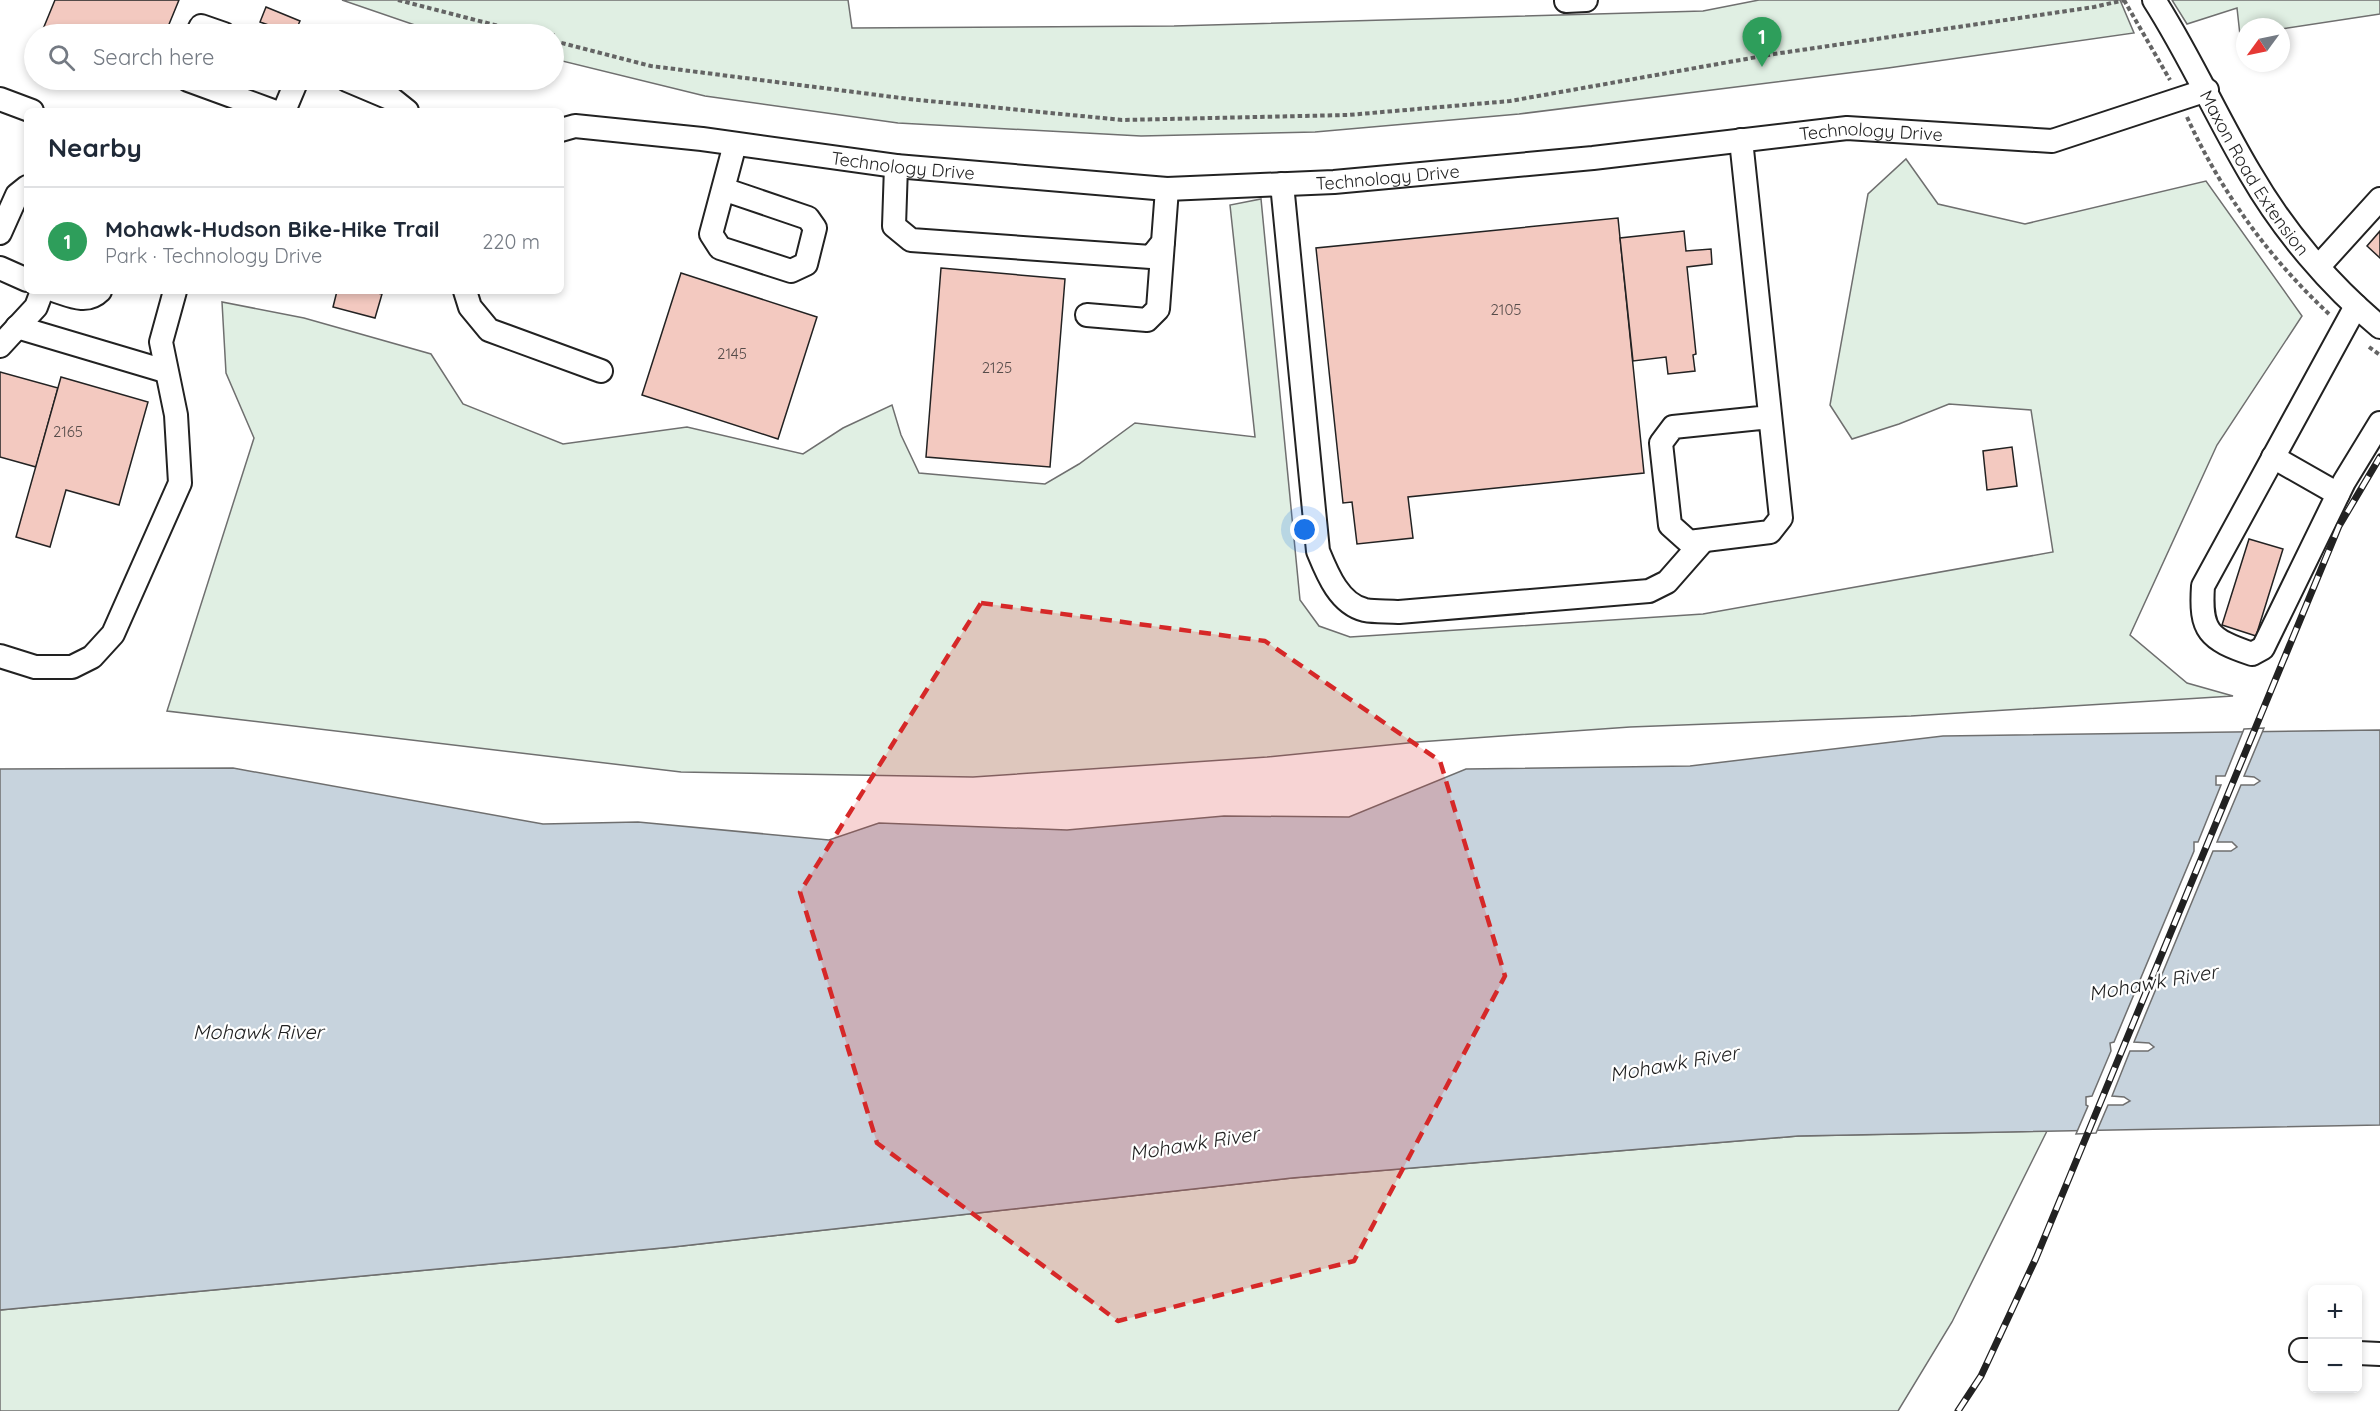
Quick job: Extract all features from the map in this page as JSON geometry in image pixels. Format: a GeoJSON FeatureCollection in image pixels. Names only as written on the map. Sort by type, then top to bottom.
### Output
{"type":"FeatureCollection","features":[{"type":"Feature","properties":{"kind":"street"},"geometry":{"type":"LineString","coordinates":[[1566,1],[1586,0]]}},
{"type":"Feature","properties":{"kind":"street","name":"Maxon Road Extension"},"geometry":{"type":"LineString","coordinates":[[2154,0],[2207,90],[2250,174],[2300,244],[2356,306],[2380,327]]}},
{"type":"Feature","properties":{"kind":"street"},"geometry":{"type":"LineString","coordinates":[[215,90],[265,108]]}},
{"type":"Feature","properties":{"kind":"street"},"geometry":{"type":"LineString","coordinates":[[285,108],[293,90]]}},
{"type":"Feature","properties":{"kind":"street"},"geometry":{"type":"LineString","coordinates":[[370,90],[392,99],[403,108]]}},
{"type":"Feature","properties":{"kind":"street","name":"Technology Drive"},"geometry":{"type":"LineString","coordinates":[[564,129],[575,126],[735,144],[897,166],[1167,189],[1282,184],[1593,158],[1847,128],[2052,141],[2207,90]]}},
{"type":"Feature","properties":{"kind":"street"},"geometry":{"type":"LineString","coordinates":[[0,99],[24,108]]}},
{"type":"Feature","properties":{"kind":"street"},"geometry":{"type":"LineString","coordinates":[[1741,140],[1781,518],[1770,532],[1689,542],[1671,525],[1661,443],[1674,427],[1770,417]]}},
{"type":"Feature","properties":{"kind":"street"},"geometry":{"type":"LineString","coordinates":[[723,189],[808,218],[815,228],[806,264],[791,271],[720,248],[711,234],[723,189],[735,144]]}},
{"type":"Feature","properties":{"kind":"street"},"geometry":{"type":"LineString","coordinates":[[897,166],[894,226],[911,240],[1151,257],[1163,242]]}},
{"type":"Feature","properties":{"kind":"street"},"geometry":{"type":"LineString","coordinates":[[1282,184],[1318,551],[1329,579],[1350,602],[1364,610],[1399,612],[1649,591],[1667,582],[1703,541]]}},
{"type":"Feature","properties":{"kind":"street"},"geometry":{"type":"LineString","coordinates":[[0,233],[17,195],[24,189]]}},
{"type":"Feature","properties":{"kind":"street"},"geometry":{"type":"LineString","coordinates":[[1087,315],[1147,321],[1158,309],[1167,189]]}},
{"type":"Feature","properties":{"kind":"street"},"geometry":{"type":"LineString","coordinates":[[2319,266],[2380,199]]}},
{"type":"Feature","properties":{"kind":"street"},"geometry":{"type":"LineString","coordinates":[[0,268],[24,279]]}},
{"type":"Feature","properties":{"kind":"street"},"geometry":{"type":"LineString","coordinates":[[0,346],[36,307],[41,294]]}},
{"type":"Feature","properties":{"kind":"street"},"geometry":{"type":"LineString","coordinates":[[66,294],[80,298],[92,298],[97,294]]}},
{"type":"Feature","properties":{"kind":"street"},"geometry":{"type":"LineString","coordinates":[[0,656],[35,667],[72,667],[92,657],[113,634],[180,483],[176,415],[165,371],[161,342],[174,294]]}},
{"type":"Feature","properties":{"kind":"street"},"geometry":{"type":"LineString","coordinates":[[466,294],[470,307],[489,330],[601,371]]}},
{"type":"Feature","properties":{"kind":"street"},"geometry":{"type":"LineString","coordinates":[[2356,306],[2203,585],[2201,614],[2210,634],[2235,648],[2252,654],[2263,648],[2338,494],[2380,423]]}},
{"type":"Feature","properties":{"kind":"street"},"geometry":{"type":"LineString","coordinates":[[17,327],[165,371]]}},
{"type":"Feature","properties":{"kind":"street"},"geometry":{"type":"LineString","coordinates":[[2273,458],[2338,494]]}},
{"type":"Feature","properties":{"kind":"street"},"geometry":{"type":"LineString","coordinates":[[2362,1353],[2380,1354]]}},
{"type":"Feature","properties":{"kind":"path"},"geometry":{"type":"LineString","coordinates":[[398,0],[491,24]]}},
{"type":"Feature","properties":{"kind":"path"},"geometry":{"type":"LineString","coordinates":[[564,44],[651,66],[909,99],[1110,118],[1348,115],[1510,101],[1774,54],[2094,7],[2124,0],[2165,68]]}},
{"type":"Feature","properties":{"kind":"highlighted area"},"geometry":{"type":"Polygon","coordinates":[[[981,603],[1265,641],[1440,761],[1505,976],[1354,1261],[1118,1321],[877,1143],[800,892],[981,603]]]}},
{"type":"Feature","properties":{"kind":"green space"},"geometry":{"type":"Polygon","coordinates":[[[342,0],[848,0],[852,28],[1174,26],[1703,11],[1759,0],[2120,0],[2134,33],[1888,68],[1519,114],[1315,132],[1141,136],[898,123],[705,96],[564,61],[564,24],[412,24],[342,0]]]}},
{"type":"Feature","properties":{"kind":"green space"},"geometry":{"type":"Polygon","coordinates":[[[2172,0],[2380,0],[2380,14],[2290,28],[2290,18],[2238,18],[2237,8],[2187,24],[2172,0]]]}},
{"type":"Feature","properties":{"kind":"green space"},"geometry":{"type":"Polygon","coordinates":[[[1906,159],[1938,204],[2025,224],[2206,181],[2302,316],[2217,445],[2130,635],[2187,683],[2233,696],[1911,716],[1630,727],[1418,742],[1267,757],[973,777],[681,772],[167,711],[254,438],[226,373],[222,302],[304,318],[431,354],[463,404],[563,444],[687,427],[803,454],[843,428],[892,405],[901,435],[919,473],[1045,484],[1079,464],[1135,423],[1255,437],[1230,205],[1261,199],[1300,600],[1319,626],[1350,637],[1703,614],[2053,552],[2031,410],[1949,404],[1899,424],[1852,439],[1830,405],[1868,194],[1906,159]]]}},
{"type":"Feature","properties":{"kind":"green space"},"geometry":{"type":"Polygon","coordinates":[[[2047,1131],[1952,1322],[1898,1411],[0,1411],[0,1310],[673,1247],[1292,1178],[1798,1136],[2047,1131]]]}},
{"type":"Feature","properties":{"kind":"water","name":"Mohawk River"},"geometry":{"type":"Polygon","coordinates":[[[2380,730],[2380,1125],[1798,1136],[1292,1178],[673,1247],[0,1310],[0,769],[233,768],[543,824],[638,822],[829,840],[879,823],[1067,830],[1224,816],[1349,817],[1466,769],[1690,766],[1943,736],[2380,730]]]}},
{"type":"Feature","properties":{"kind":"pier"},"geometry":{"type":"Polygon","coordinates":[[[2264,728],[2244,776],[2254,777],[2260,781],[2254,785],[2241,785],[2217,842],[2232,842],[2237,847],[2231,851],[2213,851],[2134,1042],[2149,1043],[2154,1047],[2148,1051],[2130,1051],[2112,1096],[2124,1097],[2130,1101],[2123,1105],[2108,1105],[2096,1133],[2076,1134],[2088,1106],[2086,1097],[2092,1096],[2111,1051],[2110,1043],[2114,1042],[2194,851],[2194,842],[2198,842],[2221,785],[2216,785],[2216,776],[2225,776],[2244,729],[2264,728]]]}},
{"type":"Feature","properties":{"kind":"building"},"geometry":{"type":"Polygon","coordinates":[[[55,0],[179,0],[169,24],[45,24],[55,0]]]}},
{"type":"Feature","properties":{"kind":"building"},"geometry":{"type":"Polygon","coordinates":[[[266,7],[300,21],[299,24],[260,22],[266,7]]]}},
{"type":"Feature","properties":{"kind":"building"},"geometry":{"type":"Polygon","coordinates":[[[1618,218],[1644,473],[1408,497],[1413,538],[1357,544],[1352,502],[1343,503],[1316,248],[1618,218]]]}},
{"type":"Feature","properties":{"kind":"building"},"geometry":{"type":"Polygon","coordinates":[[[1684,231],[1686,251],[1711,249],[1712,264],[1687,267],[1696,354],[1693,355],[1695,371],[1668,374],[1666,357],[1633,361],[1620,238],[1684,231]]]}},
{"type":"Feature","properties":{"kind":"building"},"geometry":{"type":"Polygon","coordinates":[[[2380,231],[2380,258],[2367,246],[2380,231]]]}},
{"type":"Feature","properties":{"kind":"building"},"geometry":{"type":"Polygon","coordinates":[[[941,268],[1065,279],[1050,467],[926,457],[941,268]]]}},
{"type":"Feature","properties":{"kind":"building"},"geometry":{"type":"Polygon","coordinates":[[[681,273],[817,317],[778,439],[642,395],[681,273]]]}},
{"type":"Feature","properties":{"kind":"building"},"geometry":{"type":"Polygon","coordinates":[[[336,294],[382,294],[375,318],[333,307],[336,294]]]}},
{"type":"Feature","properties":{"kind":"building"},"geometry":{"type":"Polygon","coordinates":[[[0,372],[58,388],[36,467],[0,457],[0,372]]]}},
{"type":"Feature","properties":{"kind":"building"},"geometry":{"type":"Polygon","coordinates":[[[61,377],[148,402],[119,505],[66,490],[50,547],[16,537],[61,377]]]}},
{"type":"Feature","properties":{"kind":"building"},"geometry":{"type":"Polygon","coordinates":[[[2012,447],[2017,486],[1987,490],[1983,451],[2012,447]]]}},
{"type":"Feature","properties":{"kind":"building"},"geometry":{"type":"Polygon","coordinates":[[[2249,539],[2283,549],[2256,636],[2222,625],[2249,539]]]}},
{"type":"Feature","properties":{"kind":"railway"},"geometry":{"type":"LineString","coordinates":[[1958,1411],[1981,1376],[2036,1258],[2339,526],[2380,457]]}},
{"type":"Feature","properties":{"kind":"place","name":"Mohawk-Hudson Bike-Hike Trail"},"geometry":{"type":"Point","coordinates":[1762,67]}}]}
